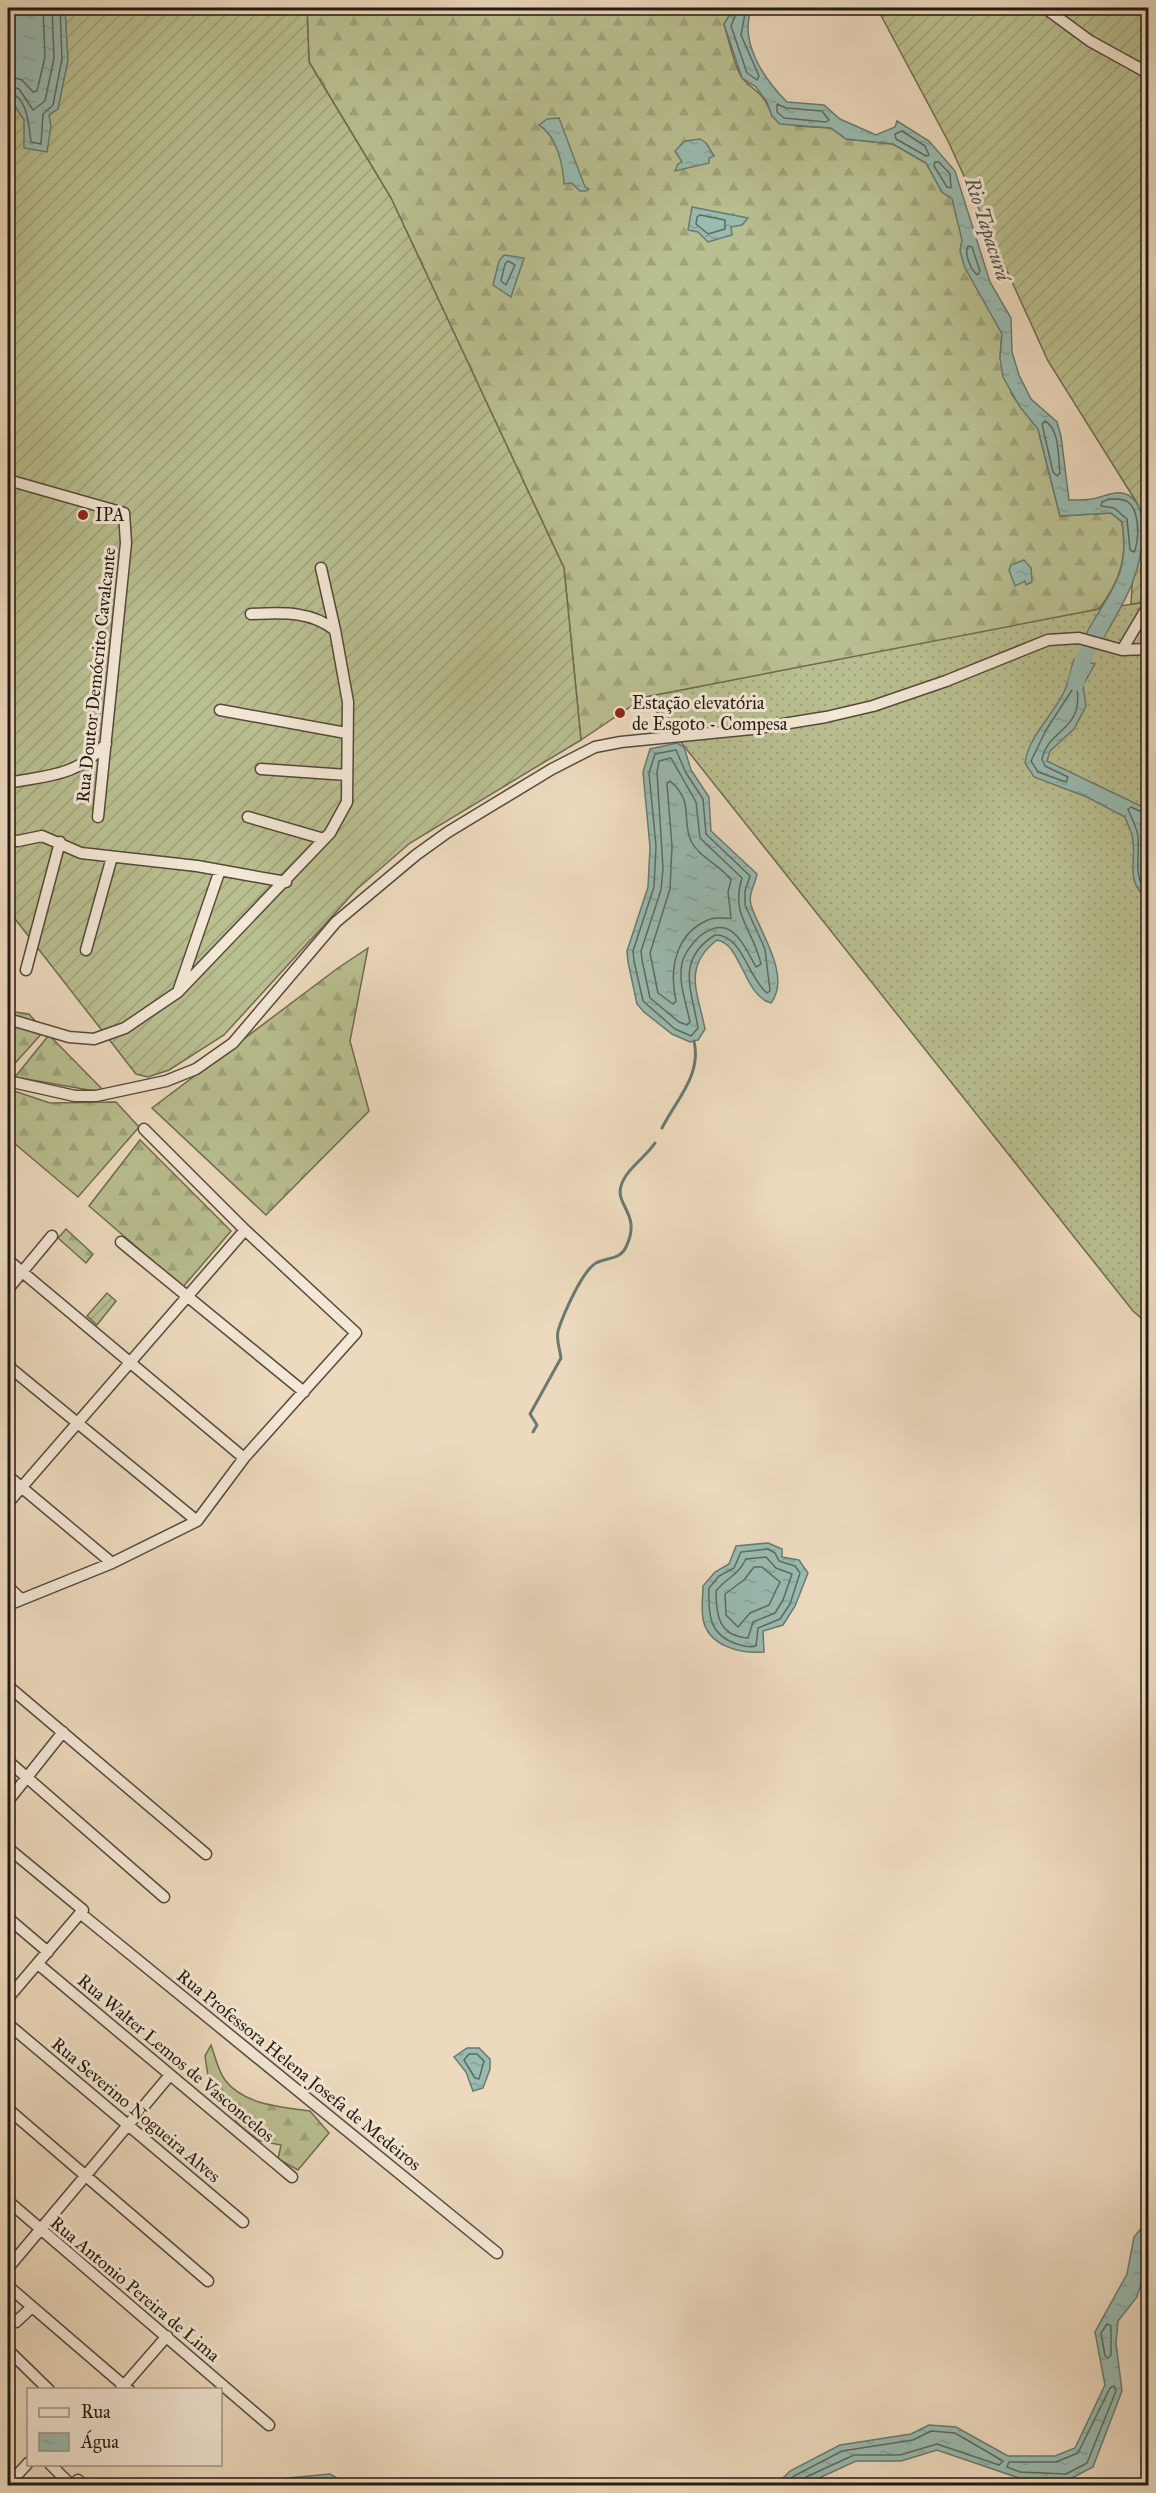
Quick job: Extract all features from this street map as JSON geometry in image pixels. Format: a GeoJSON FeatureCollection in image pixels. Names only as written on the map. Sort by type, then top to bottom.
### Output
{"type":"FeatureCollection","features":[{"type":"Feature","properties":{"kind":"street"},"geometry":{"type":"LineString","coordinates":[[1045,8],[1090,41],[1149,73]]}},
{"type":"Feature","properties":{"kind":"street","name":"Rua Doutor Demócrito Cavalcante"},"geometry":{"type":"LineString","coordinates":[[8,480],[124,513],[126,543],[98,817]]}},
{"type":"Feature","properties":{"kind":"street"},"geometry":{"type":"LineString","coordinates":[[8,1019],[69,1037],[94,1039],[124,1028],[178,992],[286,882],[324,839],[347,802],[348,702],[321,568]]}},
{"type":"Feature","properties":{"kind":"street"},"geometry":{"type":"LineString","coordinates":[[1122,650],[1149,606]]}},
{"type":"Feature","properties":{"kind":"street"},"geometry":{"type":"LineString","coordinates":[[251,614],[304,615],[322,620],[334,630]]}},
{"type":"Feature","properties":{"kind":"street"},"geometry":{"type":"LineString","coordinates":[[8,1081],[75,1096],[96,1096],[166,1081],[196,1069],[233,1043],[315,945],[370,892],[448,832],[580,753],[621,742],[742,730],[826,717],[873,706],[946,681],[1048,640],[1070,637],[1086,639],[1122,650],[1149,649]]}},
{"type":"Feature","properties":{"kind":"street"},"geometry":{"type":"LineString","coordinates":[[220,710],[346,733]]}},
{"type":"Feature","properties":{"kind":"street"},"geometry":{"type":"LineString","coordinates":[[8,783],[75,769],[89,761],[106,744]]}},
{"type":"Feature","properties":{"kind":"street"},"geometry":{"type":"LineString","coordinates":[[261,769],[347,775]]}},
{"type":"Feature","properties":{"kind":"street"},"geometry":{"type":"LineString","coordinates":[[248,817],[324,839]]}},
{"type":"Feature","properties":{"kind":"street"},"geometry":{"type":"LineString","coordinates":[[8,840],[18,841],[42,836],[81,853],[220,870],[286,882]]}},
{"type":"Feature","properties":{"kind":"street"},"geometry":{"type":"LineString","coordinates":[[26,970],[60,842]]}},
{"type":"Feature","properties":{"kind":"street"},"geometry":{"type":"LineString","coordinates":[[86,950],[112,857]]}},
{"type":"Feature","properties":{"kind":"street"},"geometry":{"type":"LineString","coordinates":[[178,992],[220,870]]}},
{"type":"Feature","properties":{"kind":"street"},"geometry":{"type":"LineString","coordinates":[[8,1605],[112,1563],[197,1521],[244,1458],[356,1333],[245,1230],[144,1129]]}},
{"type":"Feature","properties":{"kind":"street"},"geometry":{"type":"LineString","coordinates":[[8,1503],[245,1230]]}},
{"type":"Feature","properties":{"kind":"street"},"geometry":{"type":"LineString","coordinates":[[8,1289],[52,1236]]}},
{"type":"Feature","properties":{"kind":"street"},"geometry":{"type":"LineString","coordinates":[[121,1242],[304,1392]]}},
{"type":"Feature","properties":{"kind":"street"},"geometry":{"type":"LineString","coordinates":[[8,1260],[129,1364],[244,1458]]}},
{"type":"Feature","properties":{"kind":"street"},"geometry":{"type":"LineString","coordinates":[[8,1366],[197,1521]]}},
{"type":"Feature","properties":{"kind":"street"},"geometry":{"type":"LineString","coordinates":[[8,1476],[112,1563]]}},
{"type":"Feature","properties":{"kind":"street"},"geometry":{"type":"LineString","coordinates":[[8,1587],[21,1599]]}},
{"type":"Feature","properties":{"kind":"street"},"geometry":{"type":"LineString","coordinates":[[8,1686],[206,1854]]}},
{"type":"Feature","properties":{"kind":"street"},"geometry":{"type":"LineString","coordinates":[[8,1801],[63,1732]]}},
{"type":"Feature","properties":{"kind":"street"},"geometry":{"type":"LineString","coordinates":[[8,1761],[164,1897]]}},
{"type":"Feature","properties":{"kind":"street","name":"Rua Professora Helena Josefa de Medeiros"},"geometry":{"type":"LineString","coordinates":[[8,1848],[82,1912],[496,2253]]}},
{"type":"Feature","properties":{"kind":"street"},"geometry":{"type":"LineString","coordinates":[[8,1996],[82,1912]]}},
{"type":"Feature","properties":{"kind":"street"},"geometry":{"type":"LineString","coordinates":[[8,1918],[48,1952]]}},
{"type":"Feature","properties":{"kind":"street","name":"Rua Walter Lemos de Vasconcelos"},"geometry":{"type":"LineString","coordinates":[[38,1964],[292,2177]]}},
{"type":"Feature","properties":{"kind":"street","name":"Rua Severino Nogueira Alves"},"geometry":{"type":"LineString","coordinates":[[8,2024],[243,2222]]}},
{"type":"Feature","properties":{"kind":"street"},"geometry":{"type":"LineString","coordinates":[[8,2268],[170,2075]]}},
{"type":"Feature","properties":{"kind":"street"},"geometry":{"type":"LineString","coordinates":[[8,2109],[208,2281]]}},
{"type":"Feature","properties":{"kind":"street","name":"Rua Antonio Pereira de Lima"},"geometry":{"type":"LineString","coordinates":[[8,2200],[269,2425]]}},
{"type":"Feature","properties":{"kind":"street"},"geometry":{"type":"LineString","coordinates":[[8,2286],[124,2388],[167,2336]]}},
{"type":"Feature","properties":{"kind":"street"},"geometry":{"type":"LineString","coordinates":[[8,2324],[16,2322],[32,2307]]}},
{"type":"Feature","properties":{"kind":"street"},"geometry":{"type":"LineString","coordinates":[[8,2350],[47,2388]]}},
{"type":"Feature","properties":{"kind":"street"},"geometry":{"type":"LineString","coordinates":[[8,2485],[27,2464]]}},
{"type":"Feature","properties":{"kind":"street"},"geometry":{"type":"LineString","coordinates":[[52,2466],[72,2486],[78,2480],[84,2486]]}},
{"type":"Feature","properties":{"kind":"green space"},"geometry":{"type":"Polygon","coordinates":[[[8,8],[307,8],[309,62],[391,198],[564,568],[581,740],[410,843],[357,889],[224,1035],[169,1070],[148,1077],[136,1074],[8,910],[8,8]]]}},
{"type":"Feature","properties":{"kind":"green space"},"geometry":{"type":"Polygon","coordinates":[[[307,8],[734,8],[724,24],[735,61],[740,75],[763,98],[772,116],[796,126],[831,128],[846,139],[893,144],[926,163],[942,192],[953,199],[963,240],[1002,334],[1000,358],[1012,395],[1038,429],[1060,516],[1111,513],[1122,522],[1124,546],[1121,568],[1112,589],[1099,609],[645,697],[581,740],[564,568],[391,198],[309,62],[307,8]]]}},
{"type":"Feature","properties":{"kind":"green space"},"geometry":{"type":"Polygon","coordinates":[[[877,8],[1148,8],[1148,602],[1131,604],[1137,503],[1048,361],[948,141],[877,8]]]}},
{"type":"Feature","properties":{"kind":"green space"},"geometry":{"type":"Polygon","coordinates":[[[1148,602],[1148,1324],[1133,1311],[645,697],[1076,612],[1148,602]]]}},
{"type":"Feature","properties":{"kind":"green space"},"geometry":{"type":"Polygon","coordinates":[[[368,948],[350,1041],[369,1111],[266,1215],[152,1108],[368,948]]]}},
{"type":"Feature","properties":{"kind":"green space"},"geometry":{"type":"Polygon","coordinates":[[[8,1011],[29,1014],[44,1031],[8,1071],[8,1011]]]}},
{"type":"Feature","properties":{"kind":"green space"},"geometry":{"type":"Polygon","coordinates":[[[49,1035],[106,1093],[15,1077],[49,1035]]]}},
{"type":"Feature","properties":{"kind":"green space"},"geometry":{"type":"Polygon","coordinates":[[[8,1089],[50,1103],[116,1102],[139,1127],[78,1197],[8,1138],[8,1089]]]}},
{"type":"Feature","properties":{"kind":"green space"},"geometry":{"type":"Polygon","coordinates":[[[140,1140],[231,1231],[183,1287],[89,1206],[140,1140]]]}},
{"type":"Feature","properties":{"kind":"green space"},"geometry":{"type":"Polygon","coordinates":[[[66,1229],[93,1254],[86,1263],[58,1238],[66,1229]]]}},
{"type":"Feature","properties":{"kind":"green space"},"geometry":{"type":"Polygon","coordinates":[[[107,1293],[116,1301],[97,1325],[87,1316],[107,1293]]]}},
{"type":"Feature","properties":{"kind":"green space"},"geometry":{"type":"Polygon","coordinates":[[[211,2045],[220,2072],[225,2080],[242,2095],[264,2103],[310,2111],[329,2133],[298,2170],[278,2159],[281,2145],[260,2141],[237,2124],[232,2104],[224,2098],[211,2096],[205,2056],[211,2045]]]}},
{"type":"Feature","properties":{"kind":"water"},"geometry":{"type":"Polygon","coordinates":[[[8,8],[65,8],[68,60],[58,109],[49,115],[51,126],[47,152],[24,148],[24,120],[8,95],[8,8]]]}},
{"type":"Feature","properties":{"kind":"water"},"geometry":{"type":"Polygon","coordinates":[[[734,8],[752,8],[748,33],[751,46],[762,71],[787,102],[824,105],[840,119],[876,135],[895,127],[897,121],[929,141],[955,171],[990,282],[1011,318],[1012,352],[1019,375],[1031,399],[1057,422],[1061,436],[1069,500],[1124,493],[1135,501],[1141,513],[1142,544],[1136,573],[1124,601],[1101,642],[1085,636],[1116,583],[1120,571],[1124,541],[1122,522],[1111,513],[1060,516],[1038,429],[1020,407],[1003,377],[1000,358],[1002,334],[965,268],[960,251],[962,240],[952,199],[942,192],[926,163],[893,144],[846,139],[831,128],[780,124],[772,116],[767,102],[756,87],[742,78],[724,24],[734,8]]]}},
{"type":"Feature","properties":{"kind":"water"},"geometry":{"type":"Polygon","coordinates":[[[559,118],[585,187],[589,189],[586,191],[580,191],[571,183],[564,184],[555,143],[539,125],[547,119],[559,118]]]}},
{"type":"Feature","properties":{"kind":"water"},"geometry":{"type":"Polygon","coordinates":[[[700,139],[706,143],[714,156],[709,158],[709,163],[675,171],[678,164],[682,162],[675,151],[685,141],[700,139]]]}},
{"type":"Feature","properties":{"kind":"water"},"geometry":{"type":"Polygon","coordinates":[[[692,207],[748,218],[742,225],[731,227],[732,235],[708,242],[698,232],[688,230],[692,207]]]}},
{"type":"Feature","properties":{"kind":"water"},"geometry":{"type":"Polygon","coordinates":[[[504,255],[524,258],[511,297],[493,285],[499,261],[504,255]]]}},
{"type":"Feature","properties":{"kind":"water"},"geometry":{"type":"Polygon","coordinates":[[[1024,560],[1031,568],[1032,582],[1026,585],[1025,581],[1015,586],[1009,570],[1011,565],[1024,560]]]}},
{"type":"Feature","properties":{"kind":"water"},"geometry":{"type":"Polygon","coordinates":[[[1074,659],[1095,664],[1083,685],[1086,706],[1074,729],[1050,751],[1047,761],[1147,809],[1148,900],[1136,885],[1132,835],[1125,817],[1087,797],[1034,777],[1025,763],[1031,743],[1065,690],[1074,659]]]}},
{"type":"Feature","properties":{"kind":"water"},"geometry":{"type":"Polygon","coordinates":[[[677,743],[684,747],[691,770],[709,797],[711,831],[757,874],[750,901],[772,954],[778,980],[771,1003],[755,991],[732,950],[725,943],[717,940],[699,960],[696,971],[696,992],[705,1029],[698,1040],[690,1042],[672,1034],[637,1004],[627,951],[648,887],[650,847],[643,772],[650,749],[677,743]]]}},
{"type":"Feature","properties":{"kind":"water"},"geometry":{"type":"Polygon","coordinates":[[[768,1543],[782,1549],[782,1557],[799,1560],[808,1573],[795,1606],[783,1625],[763,1631],[764,1652],[735,1650],[718,1642],[706,1628],[702,1615],[703,1586],[715,1572],[729,1564],[736,1546],[768,1543]]]}},
{"type":"Feature","properties":{"kind":"water"},"geometry":{"type":"Polygon","coordinates":[[[467,2048],[479,2048],[490,2059],[490,2069],[483,2088],[473,2091],[466,2072],[454,2057],[467,2048]]]}},
{"type":"Feature","properties":{"kind":"water"},"geometry":{"type":"Polygon","coordinates":[[[1148,2220],[1148,2260],[1137,2297],[1118,2321],[1116,2343],[1122,2391],[1093,2467],[1068,2480],[1019,2478],[937,2450],[901,2461],[856,2461],[804,2485],[776,2485],[790,2471],[840,2445],[911,2434],[929,2425],[956,2427],[1008,2456],[1055,2456],[1075,2448],[1105,2385],[1095,2332],[1127,2274],[1134,2237],[1148,2220]]]}},
{"type":"Feature","properties":{"kind":"water"},"geometry":{"type":"Polygon","coordinates":[[[330,2474],[349,2485],[216,2485],[330,2474]]]}},
{"type":"Feature","properties":{"kind":"waterway","name":"Rio Tapacurá"},"geometry":{"type":"LineString","coordinates":[[1076,683],[1083,659],[1100,627]]}},
{"type":"Feature","properties":{"kind":"waterway"},"geometry":{"type":"LineString","coordinates":[[662,1128],[691,1076],[694,1065],[694,1041]]}},
{"type":"Feature","properties":{"kind":"waterway"},"geometry":{"type":"LineString","coordinates":[[533,1432],[537,1425],[530,1414],[561,1358],[558,1331],[564,1315],[579,1284],[591,1268],[600,1261],[620,1254],[626,1247],[631,1226],[620,1193],[621,1186],[627,1174],[655,1143]]}},
{"type":"Feature","properties":{"kind":"place","name":"IPA"},"geometry":{"type":"Point","coordinates":[83,515]}},
{"type":"Feature","properties":{"kind":"place","name":"Estação elevatória de Esgoto - Compesa"},"geometry":{"type":"Point","coordinates":[620,713]}}]}
